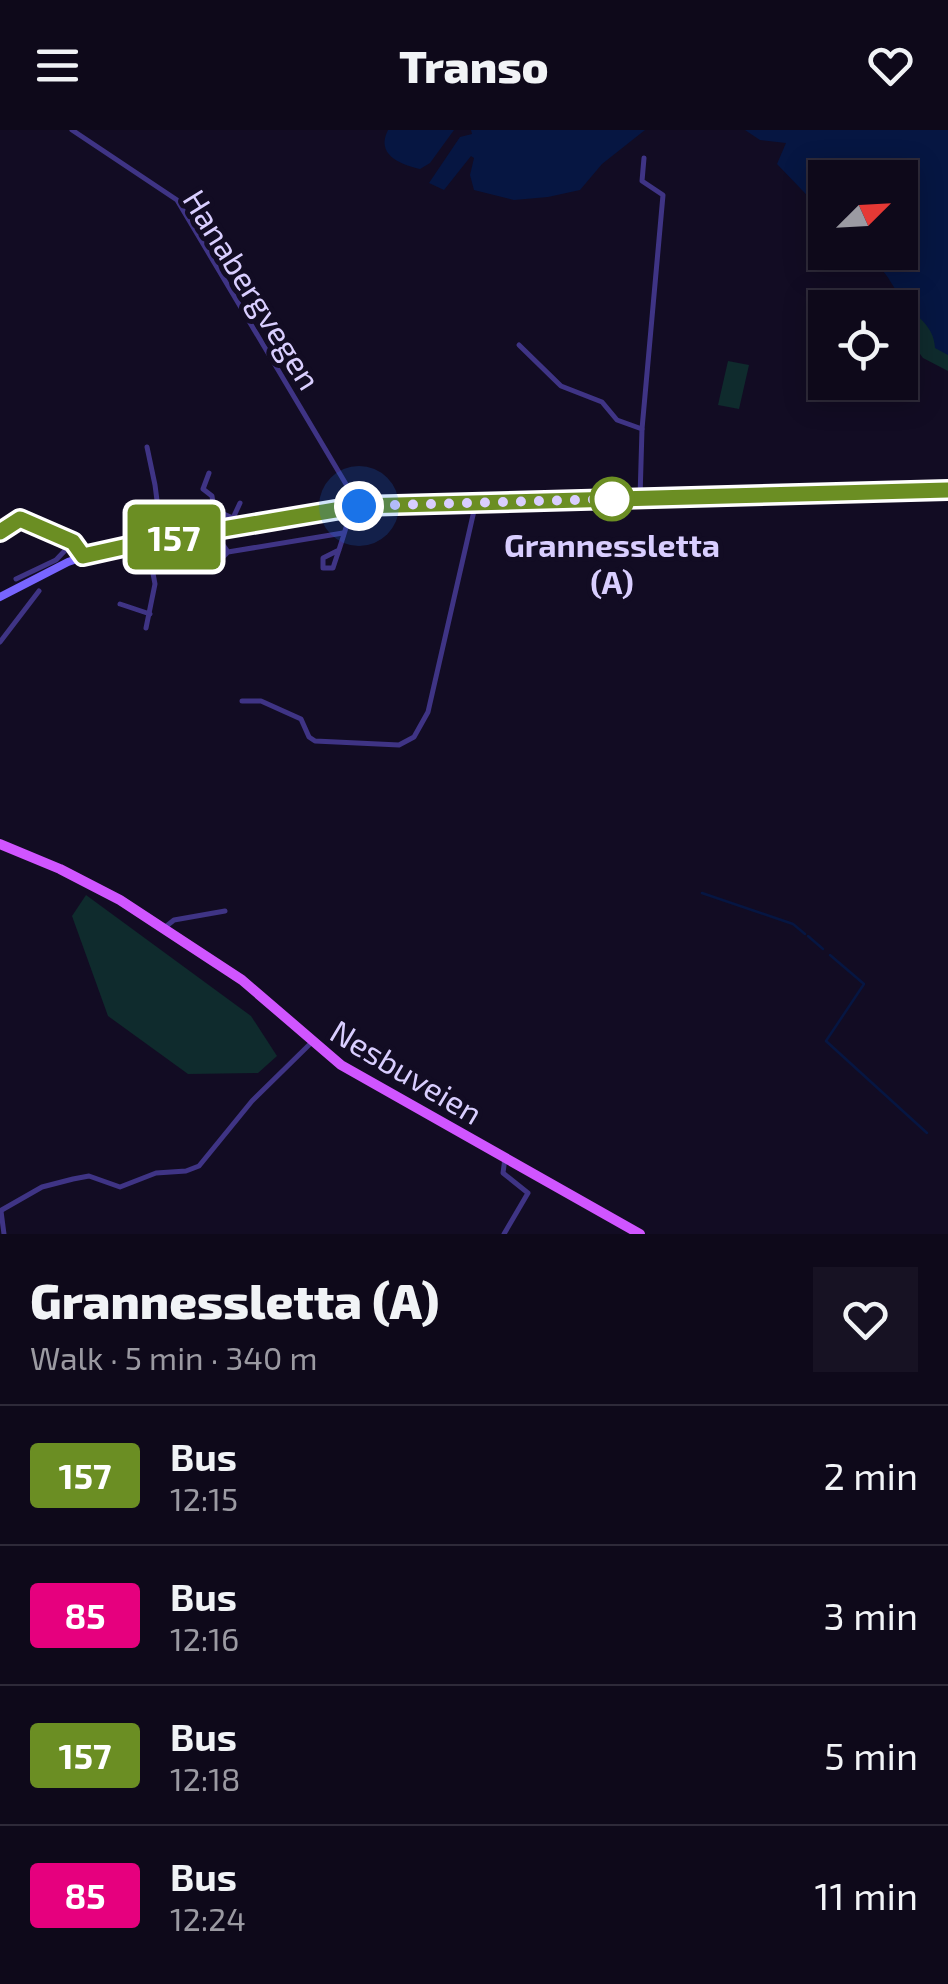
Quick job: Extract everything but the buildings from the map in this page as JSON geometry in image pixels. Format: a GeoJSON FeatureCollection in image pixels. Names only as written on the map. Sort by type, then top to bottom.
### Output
{"type":"FeatureCollection","features":[{"type":"Feature","properties":{"kind":"main road"},"geometry":{"type":"LineString","coordinates":[[0,597],[83,556],[234,522],[350,507],[948,490]]}},
{"type":"Feature","properties":{"kind":"main road","name":"Nesbuveien"},"geometry":{"type":"LineString","coordinates":[[0,844],[104,891],[242,980],[311,1043],[369,1082],[640,1234]]}},
{"type":"Feature","properties":{"kind":"street","name":"Hanabergvegen"},"geometry":{"type":"LineString","coordinates":[[72,130],[176,200],[350,507],[344,530]]}},
{"type":"Feature","properties":{"kind":"street"},"geometry":{"type":"LineString","coordinates":[[640,498],[642,428],[663,195],[642,181],[644,158]]}},
{"type":"Feature","properties":{"kind":"street"},"geometry":{"type":"LineString","coordinates":[[519,345],[561,386],[602,402],[617,420],[642,428]]}},
{"type":"Feature","properties":{"kind":"street"},"geometry":{"type":"LineString","coordinates":[[146,448],[156,485],[162,539]]}},
{"type":"Feature","properties":{"kind":"street"},"geometry":{"type":"LineString","coordinates":[[209,473],[203,488],[212,496],[214,510],[234,522],[240,504]]}},
{"type":"Feature","properties":{"kind":"street"},"geometry":{"type":"LineString","coordinates":[[242,700],[260,701],[301,719],[316,741],[399,746],[410,740],[424,720],[435,688],[476,502]]}},
{"type":"Feature","properties":{"kind":"street"},"geometry":{"type":"LineString","coordinates":[[0,532],[17,518],[73,542],[83,556]]}},
{"type":"Feature","properties":{"kind":"street"},"geometry":{"type":"LineString","coordinates":[[228,552],[344,530],[339,550]]}},
{"type":"Feature","properties":{"kind":"street"},"geometry":{"type":"LineString","coordinates":[[16,579],[56,560],[73,542]]}},
{"type":"Feature","properties":{"kind":"street"},"geometry":{"type":"LineString","coordinates":[[146,542],[155,584],[146,628]]}},
{"type":"Feature","properties":{"kind":"street"},"geometry":{"type":"LineString","coordinates":[[0,642],[39,592]]}},
{"type":"Feature","properties":{"kind":"street"},"geometry":{"type":"LineString","coordinates":[[120,604],[150,614]]}},
{"type":"Feature","properties":{"kind":"street"},"geometry":{"type":"LineString","coordinates":[[164,928],[174,920],[225,911]]}},
{"type":"Feature","properties":{"kind":"street"},"geometry":{"type":"LineString","coordinates":[[4,1234],[1,1211],[42,1187],[89,1176],[120,1187],[156,1173],[200,1166],[252,1101],[311,1043]]}},
{"type":"Feature","properties":{"kind":"street"},"geometry":{"type":"LineString","coordinates":[[504,1158],[503,1173],[528,1193],[504,1234]]}},
{"type":"Feature","properties":{"kind":"green space"},"geometry":{"type":"Polygon","coordinates":[[[948,253],[948,371],[918,351],[918,299],[948,253]]]}},
{"type":"Feature","properties":{"kind":"green space"},"geometry":{"type":"Polygon","coordinates":[[[728,361],[749,365],[739,409],[718,405],[728,361]]]}},
{"type":"Feature","properties":{"kind":"green space"},"geometry":{"type":"Polygon","coordinates":[[[86,895],[251,1016],[277,1056],[258,1073],[188,1074],[108,1016],[72,916],[86,895]]]}},
{"type":"Feature","properties":{"kind":"water"},"geometry":{"type":"Polygon","coordinates":[[[388,130],[454,130],[430,163],[420,169],[391,156],[385,145],[388,130]]]}},
{"type":"Feature","properties":{"kind":"water"},"geometry":{"type":"Polygon","coordinates":[[[471,130],[645,130],[602,164],[580,190],[514,200],[474,190],[471,156],[444,190],[429,183],[460,137],[472,134],[471,130]]]}},
{"type":"Feature","properties":{"kind":"water"},"geometry":{"type":"Polygon","coordinates":[[[745,130],[948,130],[948,355],[935,348],[931,332],[918,317],[918,290],[896,290],[882,270],[918,270],[918,160],[808,160],[808,196],[777,164],[786,143],[760,140],[745,130]]]}},
{"type":"Feature","properties":{"kind":"waterway"},"geometry":{"type":"LineString","coordinates":[[702,893],[793,924],[805,934]]}},
{"type":"Feature","properties":{"kind":"waterway"},"geometry":{"type":"LineString","coordinates":[[808,936],[823,949]]}},
{"type":"Feature","properties":{"kind":"waterway"},"geometry":{"type":"LineString","coordinates":[[830,955],[864,984],[826,1041],[927,1133]]}},
{"type":"Feature","properties":{"kind":"bus line","name":"157"},"geometry":{"type":"LineString","coordinates":[[0,532],[17,518],[73,542],[83,556],[359,506],[948,490]]}},
{"type":"Feature","properties":{"kind":"place","name":"Grannessletta (A)"},"geometry":{"type":"Point","coordinates":[612,499]}},
{"type":"Feature","properties":{"kind":"route"},"geometry":{"type":"LineString","coordinates":[[359,506],[612,499]]}}]}
